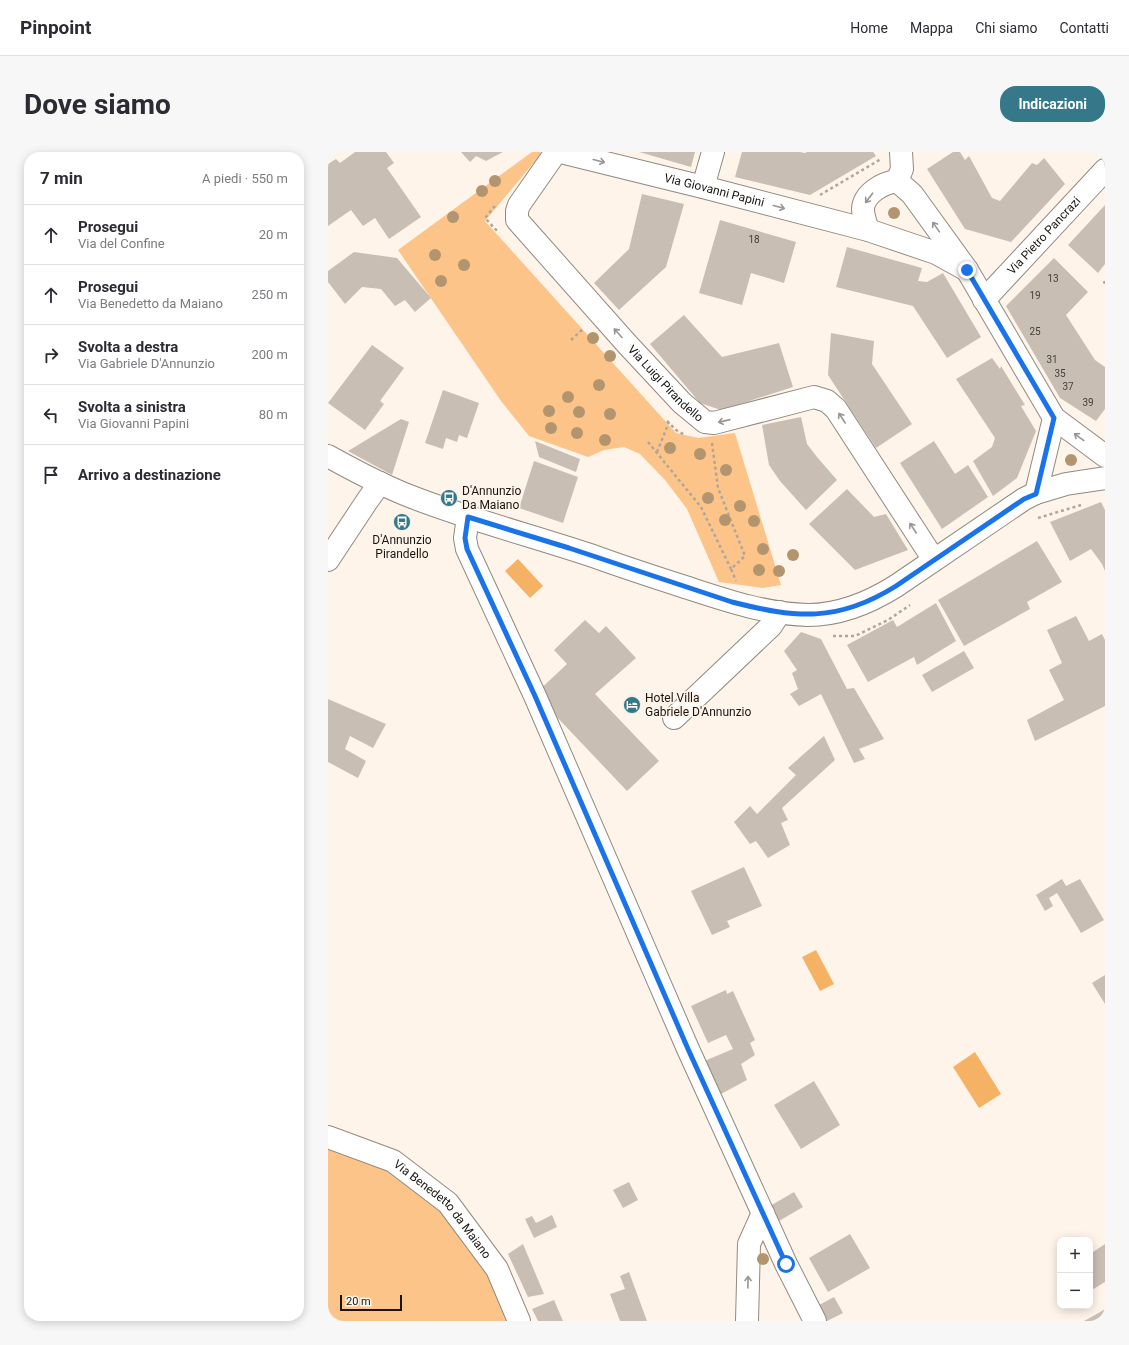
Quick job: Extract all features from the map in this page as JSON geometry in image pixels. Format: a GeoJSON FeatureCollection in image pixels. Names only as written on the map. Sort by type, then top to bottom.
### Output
{"type":"FeatureCollection","features":[{"type":"Feature","properties":{"kind":"street","name":"Via Luigi Pirandello"},"geometry":{"type":"LineString","coordinates":[[556,152],[519,205],[517,220],[627,344],[682,403],[697,417],[705,422],[714,423],[814,397],[831,404],[836,409],[934,560]]}},
{"type":"Feature","properties":{"kind":"street","name":"Via Giovanni Papini"},"geometry":{"type":"LineString","coordinates":[[561,152],[868,230],[936,253],[967,270]]}},
{"type":"Feature","properties":{"kind":"street"},"geometry":{"type":"LineString","coordinates":[[703,187],[713,152]]}},
{"type":"Feature","properties":{"kind":"street"},"geometry":{"type":"LineString","coordinates":[[894,154],[902,169],[897,181]]}},
{"type":"Feature","properties":{"kind":"street","name":"Via Pietro Pancrazi"},"geometry":{"type":"LineString","coordinates":[[984,300],[1105,170]]}},
{"type":"Feature","properties":{"kind":"street"},"geometry":{"type":"LineString","coordinates":[[868,230],[863,211],[866,200],[879,187],[889,182],[897,181],[912,194],[967,270],[1054,418],[1105,456]]}},
{"type":"Feature","properties":{"kind":"street"},"geometry":{"type":"LineString","coordinates":[[1036,494],[1054,418]]}},
{"type":"Feature","properties":{"kind":"street"},"geometry":{"type":"LineString","coordinates":[[328,456],[380,484],[411,497],[468,517],[569,548],[732,602],[780,612],[808,615],[826,614],[854,607],[888,591],[1024,499],[1066,484],[1104,480]]}},
{"type":"Feature","properties":{"kind":"street"},"geometry":{"type":"LineString","coordinates":[[328,560],[380,484]]}},
{"type":"Feature","properties":{"kind":"street"},"geometry":{"type":"LineString","coordinates":[[468,517],[465,538],[467,549],[535,696],[682,1034],[786,1264],[815,1321]]}},
{"type":"Feature","properties":{"kind":"street"},"geometry":{"type":"LineString","coordinates":[[674,718],[771,626],[780,612]]}},
{"type":"Feature","properties":{"kind":"street","name":"Via Benedetto da Maiano"},"geometry":{"type":"LineString","coordinates":[[328,1137],[393,1161],[448,1203],[497,1269],[519,1321]]}},
{"type":"Feature","properties":{"kind":"street"},"geometry":{"type":"LineString","coordinates":[[747,1321],[749,1244],[763,1213]]}},
{"type":"Feature","properties":{"kind":"path"},"geometry":{"type":"LineString","coordinates":[[816,198],[894,154]]}},
{"type":"Feature","properties":{"kind":"path"},"geometry":{"type":"LineString","coordinates":[[571,340],[584,328]]}},
{"type":"Feature","properties":{"kind":"path"},"geometry":{"type":"LineString","coordinates":[[657,453],[669,422]]}},
{"type":"Feature","properties":{"kind":"path"},"geometry":{"type":"LineString","coordinates":[[648,442],[701,507],[739,587]]}},
{"type":"Feature","properties":{"kind":"path"},"geometry":{"type":"LineString","coordinates":[[711,442],[718,488],[746,556],[731,569]]}},
{"type":"Feature","properties":{"kind":"path"},"geometry":{"type":"LineString","coordinates":[[1033,519],[1082,505]]}},
{"type":"Feature","properties":{"kind":"shaded area"},"geometry":{"type":"Polygon","coordinates":[[[532,152],[540,152],[541,154],[485,221],[676,433],[698,438],[735,433],[781,585],[763,588],[719,582],[687,509],[665,480],[640,454],[624,447],[604,450],[588,457],[529,436],[501,401],[398,250],[532,152]]]}},
{"type":"Feature","properties":{"kind":"shaded area"},"geometry":{"type":"Polygon","coordinates":[[[518,559],[543,586],[530,598],[505,571],[518,559]]]}},
{"type":"Feature","properties":{"kind":"shaded area"},"geometry":{"type":"Polygon","coordinates":[[[816,950],[834,984],[820,991],[802,957],[816,950]]]}},
{"type":"Feature","properties":{"kind":"shaded area"},"geometry":{"type":"Polygon","coordinates":[[[975,1052],[1001,1094],[979,1108],[953,1067],[975,1052]]]}},
{"type":"Feature","properties":{"kind":"shaded area"},"geometry":{"type":"Polygon","coordinates":[[[328,1137],[448,1203],[519,1321],[328,1321],[328,1137]]]}},
{"type":"Feature","properties":{"kind":"building"},"geometry":{"type":"Polygon","coordinates":[[[355,152],[386,152],[394,163],[387,168],[421,217],[389,239],[375,218],[363,226],[351,210],[328,226],[328,164],[336,159],[340,163],[355,152]]]}},
{"type":"Feature","properties":{"kind":"building"},"geometry":{"type":"Polygon","coordinates":[[[461,152],[503,152],[486,161],[476,156],[470,162],[461,152]]]}},
{"type":"Feature","properties":{"kind":"building"},"geometry":{"type":"Polygon","coordinates":[[[639,152],[695,152],[691,167],[639,152]]]}},
{"type":"Feature","properties":{"kind":"building"},"geometry":{"type":"Polygon","coordinates":[[[742,152],[873,152],[876,156],[810,195],[735,177],[742,152]]]}},
{"type":"Feature","properties":{"kind":"building"},"geometry":{"type":"Polygon","coordinates":[[[953,152],[960,152],[965,160],[969,156],[992,198],[1000,201],[1032,163],[1037,165],[1044,158],[1065,184],[1011,242],[965,229],[927,169],[953,152]]]}},
{"type":"Feature","properties":{"kind":"building"},"geometry":{"type":"Polygon","coordinates":[[[642,194],[684,204],[666,267],[619,310],[594,283],[629,249],[642,194]]]}},
{"type":"Feature","properties":{"kind":"building"},"geometry":{"type":"Polygon","coordinates":[[[1105,205],[1105,264],[1098,273],[1068,245],[1105,205]]]}},
{"type":"Feature","properties":{"kind":"building"},"geometry":{"type":"Polygon","coordinates":[[[720,220],[796,242],[784,283],[751,273],[742,305],[699,293],[720,220]]]}},
{"type":"Feature","properties":{"kind":"building"},"geometry":{"type":"Polygon","coordinates":[[[847,247],[922,268],[918,281],[927,282],[943,273],[981,337],[947,358],[913,306],[836,287],[847,247]]]}},
{"type":"Feature","properties":{"kind":"building"},"geometry":{"type":"Polygon","coordinates":[[[354,252],[397,258],[431,298],[415,312],[405,300],[395,306],[381,289],[362,287],[345,304],[328,282],[328,271],[354,252]]]}},
{"type":"Feature","properties":{"kind":"building"},"geometry":{"type":"Polygon","coordinates":[[[1054,258],[1088,292],[1066,315],[1095,360],[1105,367],[1105,409],[1096,421],[1060,398],[1006,306],[1054,258]]]}},
{"type":"Feature","properties":{"kind":"building"},"geometry":{"type":"Polygon","coordinates":[[[684,315],[722,357],[779,343],[793,387],[721,410],[700,403],[650,344],[684,315]]]}},
{"type":"Feature","properties":{"kind":"building"},"geometry":{"type":"Polygon","coordinates":[[[831,333],[874,341],[872,364],[912,424],[876,448],[828,375],[831,333]]]}},
{"type":"Feature","properties":{"kind":"building"},"geometry":{"type":"Polygon","coordinates":[[[372,345],[404,368],[380,401],[384,404],[365,430],[328,403],[372,345]]]}},
{"type":"Feature","properties":{"kind":"building"},"geometry":{"type":"Polygon","coordinates":[[[992,358],[1000,369],[1001,366],[1025,405],[1021,406],[1036,431],[1017,478],[993,496],[973,461],[992,447],[995,438],[956,379],[992,358]]]}},
{"type":"Feature","properties":{"kind":"building"},"geometry":{"type":"Polygon","coordinates":[[[443,390],[479,403],[467,438],[459,435],[457,442],[446,438],[443,449],[425,443],[443,390]]]}},
{"type":"Feature","properties":{"kind":"building"},"geometry":{"type":"Polygon","coordinates":[[[801,417],[807,444],[837,480],[806,510],[780,481],[769,465],[762,425],[801,417]]]}},
{"type":"Feature","properties":{"kind":"building"},"geometry":{"type":"Polygon","coordinates":[[[401,419],[409,422],[392,475],[348,451],[401,419]]]}},
{"type":"Feature","properties":{"kind":"building"},"geometry":{"type":"Polygon","coordinates":[[[535,441],[580,459],[576,472],[539,457],[535,441]]]}},
{"type":"Feature","properties":{"kind":"building"},"geometry":{"type":"Polygon","coordinates":[[[934,441],[955,474],[968,465],[988,497],[942,529],[900,463],[934,441]]]}},
{"type":"Feature","properties":{"kind":"building"},"geometry":{"type":"Polygon","coordinates":[[[534,461],[578,477],[563,523],[519,508],[534,461]]]}},
{"type":"Feature","properties":{"kind":"building"},"geometry":{"type":"Polygon","coordinates":[[[847,489],[874,517],[886,514],[908,550],[855,570],[809,524],[847,489]]]}},
{"type":"Feature","properties":{"kind":"building"},"geometry":{"type":"Polygon","coordinates":[[[1101,502],[1105,510],[1105,571],[1102,564],[1091,549],[1070,561],[1050,522],[1101,502]]]}},
{"type":"Feature","properties":{"kind":"building"},"geometry":{"type":"Polygon","coordinates":[[[1037,541],[1062,582],[1027,602],[1030,609],[964,646],[938,600],[1037,541]]]}},
{"type":"Feature","properties":{"kind":"building"},"geometry":{"type":"Polygon","coordinates":[[[936,603],[956,641],[917,665],[914,657],[868,682],[847,645],[893,620],[897,627],[936,603]]]}},
{"type":"Feature","properties":{"kind":"building"},"geometry":{"type":"Polygon","coordinates":[[[1076,616],[1089,641],[1102,634],[1105,640],[1105,706],[1035,741],[1027,720],[1064,700],[1049,670],[1062,663],[1047,630],[1076,616]]]}},
{"type":"Feature","properties":{"kind":"building"},"geometry":{"type":"Polygon","coordinates":[[[585,620],[599,633],[606,626],[636,658],[595,694],[659,761],[627,791],[535,694],[567,664],[554,650],[585,620]]]}},
{"type":"Feature","properties":{"kind":"building"},"geometry":{"type":"Polygon","coordinates":[[[801,632],[821,639],[847,689],[854,688],[884,739],[859,749],[865,759],[854,763],[821,694],[799,706],[790,694],[798,689],[792,673],[797,670],[784,651],[801,632]]]}},
{"type":"Feature","properties":{"kind":"building"},"geometry":{"type":"Polygon","coordinates":[[[964,651],[974,668],[932,692],[922,675],[964,651]]]}},
{"type":"Feature","properties":{"kind":"building"},"geometry":{"type":"Polygon","coordinates":[[[328,699],[386,724],[373,748],[350,736],[345,749],[366,761],[358,778],[328,762],[328,699]]]}},
{"type":"Feature","properties":{"kind":"building"},"geometry":{"type":"Polygon","coordinates":[[[824,736],[835,760],[782,808],[788,820],[781,823],[790,845],[768,858],[756,841],[750,844],[734,822],[750,806],[757,814],[796,775],[788,768],[824,736]]]}},
{"type":"Feature","properties":{"kind":"building"},"geometry":{"type":"Polygon","coordinates":[[[744,867],[762,906],[727,921],[730,927],[712,935],[691,891],[744,867]]]}},
{"type":"Feature","properties":{"kind":"building"},"geometry":{"type":"Polygon","coordinates":[[[1062,879],[1066,886],[1080,879],[1104,920],[1081,933],[1057,893],[1049,898],[1053,906],[1045,911],[1036,895],[1062,879]]]}},
{"type":"Feature","properties":{"kind":"building"},"geometry":{"type":"Polygon","coordinates":[[[1105,975],[1105,1004],[1092,983],[1105,975]]]}},
{"type":"Feature","properties":{"kind":"building"},"geometry":{"type":"Polygon","coordinates":[[[726,990],[727,994],[733,991],[755,1040],[750,1043],[755,1055],[741,1064],[747,1080],[721,1094],[702,1062],[733,1049],[726,1035],[708,1043],[691,1006],[726,990]]]}},
{"type":"Feature","properties":{"kind":"building"},"geometry":{"type":"Polygon","coordinates":[[[814,1081],[840,1125],[801,1149],[774,1105],[814,1081]]]}},
{"type":"Feature","properties":{"kind":"building"},"geometry":{"type":"Polygon","coordinates":[[[629,1182],[638,1200],[623,1208],[613,1190],[629,1182]]]}},
{"type":"Feature","properties":{"kind":"building"},"geometry":{"type":"Polygon","coordinates":[[[794,1192],[803,1207],[779,1221],[770,1206],[794,1192]]]}},
{"type":"Feature","properties":{"kind":"building"},"geometry":{"type":"Polygon","coordinates":[[[552,1215],[557,1227],[534,1238],[525,1219],[532,1216],[536,1223],[552,1215]]]}},
{"type":"Feature","properties":{"kind":"building"},"geometry":{"type":"Polygon","coordinates":[[[850,1234],[870,1268],[828,1292],[809,1258],[850,1234]]]}},
{"type":"Feature","properties":{"kind":"building"},"geometry":{"type":"Polygon","coordinates":[[[523,1244],[544,1294],[528,1297],[508,1254],[523,1244]]]}},
{"type":"Feature","properties":{"kind":"building"},"geometry":{"type":"Polygon","coordinates":[[[1105,1244],[1105,1282],[1093,1289],[1093,1273],[1093,1252],[1105,1244]]]}},
{"type":"Feature","properties":{"kind":"building"},"geometry":{"type":"Polygon","coordinates":[[[629,1272],[647,1321],[620,1321],[610,1294],[625,1289],[620,1276],[629,1272]]]}},
{"type":"Feature","properties":{"kind":"building"},"geometry":{"type":"Polygon","coordinates":[[[834,1297],[843,1313],[827,1321],[819,1305],[834,1297]]]}},
{"type":"Feature","properties":{"kind":"building"},"geometry":{"type":"Polygon","coordinates":[[[554,1300],[563,1321],[538,1321],[532,1309],[554,1300]]]}},
{"type":"Feature","properties":{"kind":"building"},"geometry":{"type":"Polygon","coordinates":[[[1105,1309],[1105,1321],[1084,1321],[1095,1315],[1105,1309]]]}},
{"type":"Feature","properties":{"kind":"place","name":"D'Annunzio Da Maiano"},"geometry":{"type":"Point","coordinates":[449,498]}},
{"type":"Feature","properties":{"kind":"place","name":"D'Annunzio Pirandello"},"geometry":{"type":"Point","coordinates":[402,522]}},
{"type":"Feature","properties":{"kind":"place","name":"Hotel Villa Gabriele D'Annunzio"},"geometry":{"type":"Point","coordinates":[632,705]}},
{"type":"Feature","properties":{"kind":"route"},"geometry":{"type":"LineString","coordinates":[[786,1264],[688,1049],[535,696],[467,549],[465,538],[468,517],[569,548],[732,602],[770,611],[808,615],[835,613],[873,599],[896,586],[1024,499],[1036,494],[1054,418],[967,270]]}}]}
